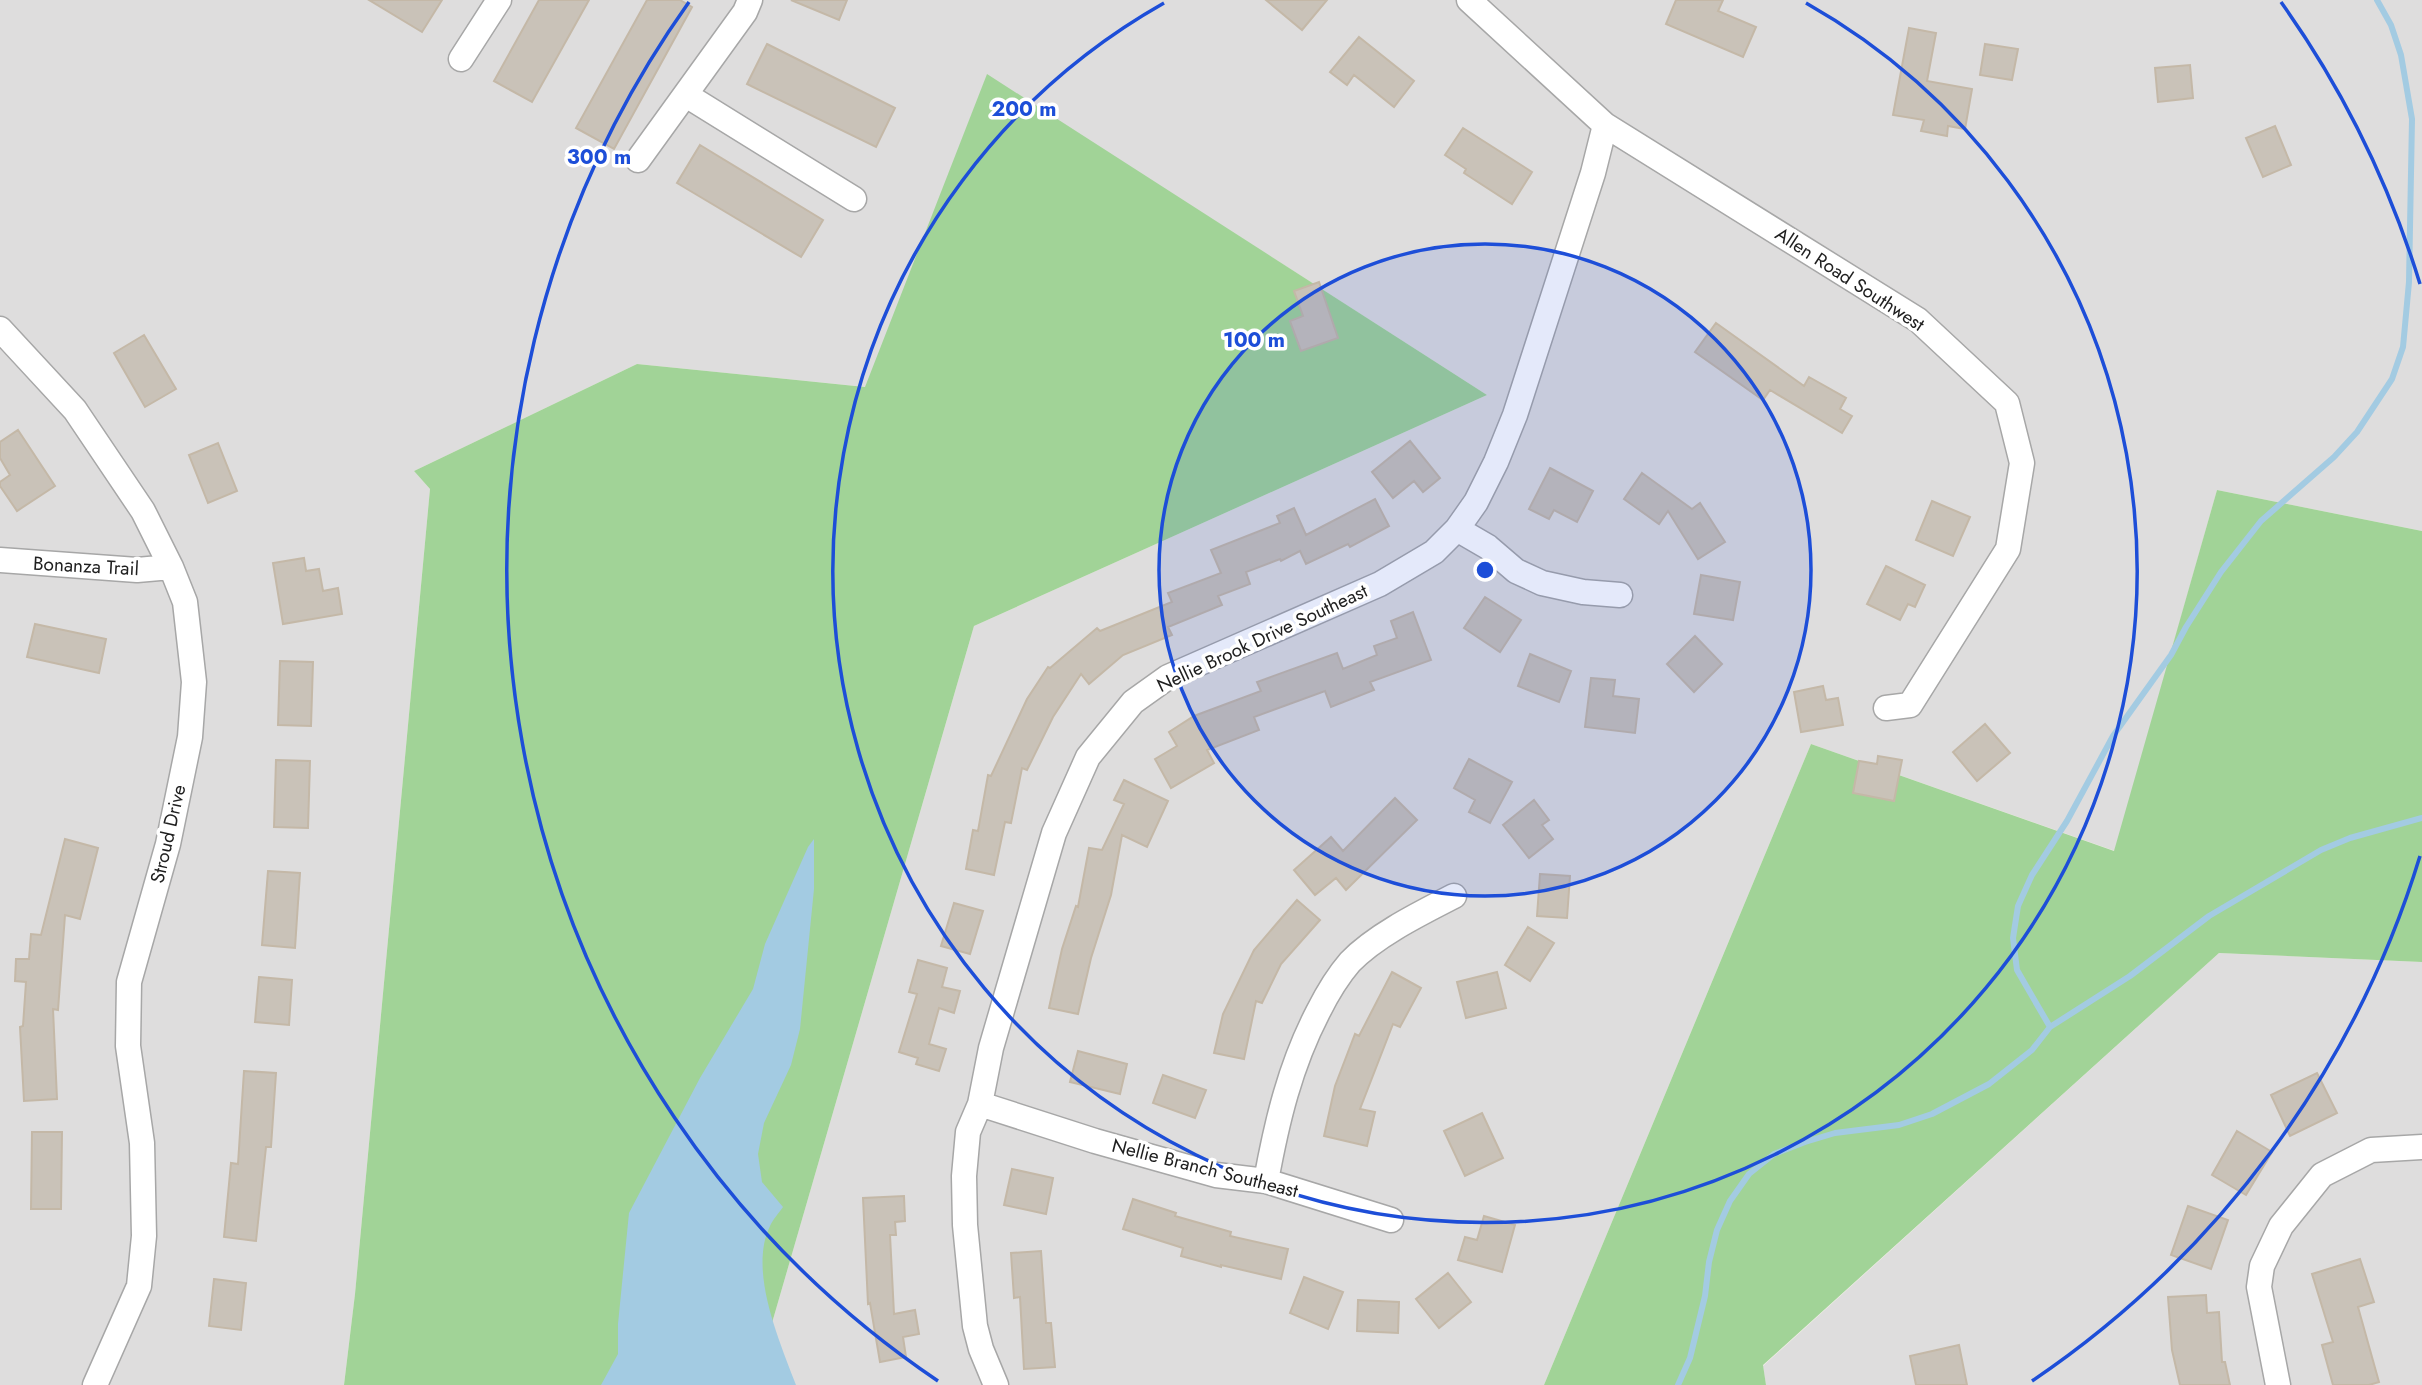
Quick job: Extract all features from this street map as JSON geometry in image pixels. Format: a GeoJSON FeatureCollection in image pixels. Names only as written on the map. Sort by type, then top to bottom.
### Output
{"type":"FeatureCollection","features":[{"type":"Feature","properties":{"kind":"street"},"geometry":{"type":"LineString","coordinates":[[461,60],[499,0]]}},
{"type":"Feature","properties":{"kind":"street"},"geometry":{"type":"LineString","coordinates":[[638,160],[746,12],[750,0]]}},
{"type":"Feature","properties":{"kind":"street","name":"Allen Road Southwest"},"geometry":{"type":"LineString","coordinates":[[1469,0],[1605,125],[1918,320],[2007,403],[2022,463],[2008,549],[1910,705],[1886,709]]}},
{"type":"Feature","properties":{"kind":"street"},"geometry":{"type":"LineString","coordinates":[[686,94],[854,199]]}},
{"type":"Feature","properties":{"kind":"street","name":"Nellie Brook Drive Southeast"},"geometry":{"type":"LineString","coordinates":[[996,1385],[975,1326],[965,1225],[964,1176],[968,1132],[980,1104],[991,1048],[1054,833],[1088,757],[1112,724],[1133,702],[1167,677],[1380,584],[1434,552],[1457,528],[1476,502],[1515,415],[1593,173],[1605,125]]}},
{"type":"Feature","properties":{"kind":"street","name":"Stroud Drive"},"geometry":{"type":"LineString","coordinates":[[0,330],[75,410],[143,511],[172,567],[185,602],[194,682],[190,737],[168,844],[130,982],[128,1046],[142,1143],[144,1236],[139,1286],[95,1385]]}},
{"type":"Feature","properties":{"kind":"street"},"geometry":{"type":"LineString","coordinates":[[1457,528],[1488,547],[1516,571],[1542,583],[1583,592],[1620,595]]}},
{"type":"Feature","properties":{"kind":"street","name":"Bonanza Trail"},"geometry":{"type":"LineString","coordinates":[[0,560],[137,570],[172,567]]}},
{"type":"Feature","properties":{"kind":"street"},"geometry":{"type":"LineString","coordinates":[[1266,1181],[1277,1122],[1293,1068],[1331,986],[1351,961],[1396,927],[1454,896]]}},
{"type":"Feature","properties":{"kind":"street","name":"Nellie Branch Southeast"},"geometry":{"type":"LineString","coordinates":[[980,1104],[1095,1141],[1216,1175],[1266,1181],[1391,1220]]}},
{"type":"Feature","properties":{"kind":"street"},"geometry":{"type":"LineString","coordinates":[[2277,1385],[2259,1287],[2262,1266],[2281,1226],[2322,1175],[2371,1150],[2422,1147]]}},
{"type":"Feature","properties":{"kind":"shaded area"},"geometry":{"type":"Polygon","coordinates":[[[0,0],[2422,0],[2422,531],[2217,490],[2115,851],[1811,744],[1544,1385],[754,1385],[974,626],[1487,395],[987,75],[866,387],[637,364],[414,471],[430,489],[355,1294],[344,1385],[0,1385],[0,0]]]}},
{"type":"Feature","properties":{"kind":"shaded area"},"geometry":{"type":"Polygon","coordinates":[[[2219,953],[2422,962],[2422,1385],[1766,1385],[1763,1366],[2219,953]]]}},
{"type":"Feature","properties":{"kind":"green space"},"geometry":{"type":"Polygon","coordinates":[[[987,74],[1487,395],[974,626],[754,1385],[344,1385],[355,1294],[430,489],[414,471],[637,364],[865,387],[987,74]]]}},
{"type":"Feature","properties":{"kind":"green space"},"geometry":{"type":"Polygon","coordinates":[[[2217,490],[2422,531],[2422,962],[2219,953],[1763,1365],[1766,1385],[1544,1385],[1811,744],[2114,851],[2217,490]]]}},
{"type":"Feature","properties":{"kind":"water"},"geometry":{"type":"Polygon","coordinates":[[[814,839],[814,889],[800,1029],[791,1065],[764,1123],[758,1154],[762,1182],[783,1207],[774,1218],[764,1244],[764,1285],[775,1328],[796,1385],[601,1385],[618,1354],[618,1324],[629,1213],[700,1078],[753,989],[765,944],[814,839]]]}},
{"type":"Feature","properties":{"kind":"building"},"geometry":{"type":"Polygon","coordinates":[[[369,0],[442,0],[422,32],[369,0]]]}},
{"type":"Feature","properties":{"kind":"building"},"geometry":{"type":"Polygon","coordinates":[[[539,0],[589,0],[532,102],[494,81],[539,0]]]}},
{"type":"Feature","properties":{"kind":"building"},"geometry":{"type":"Polygon","coordinates":[[[647,0],[680,0],[692,7],[614,149],[576,128],[647,0]]]}},
{"type":"Feature","properties":{"kind":"building"},"geometry":{"type":"Polygon","coordinates":[[[791,0],[847,0],[839,20],[791,0]]]}},
{"type":"Feature","properties":{"kind":"building"},"geometry":{"type":"Polygon","coordinates":[[[1266,0],[1327,0],[1302,30],[1266,0]]]}},
{"type":"Feature","properties":{"kind":"building"},"geometry":{"type":"Polygon","coordinates":[[[1676,0],[1723,0],[1718,11],[1756,27],[1743,57],[1666,24],[1676,0]]]}},
{"type":"Feature","properties":{"kind":"building"},"geometry":{"type":"Polygon","coordinates":[[[1909,28],[1936,33],[1927,81],[1972,89],[1965,129],[1948,126],[1947,136],[1921,131],[1924,120],[1893,115],[1909,28]]]}},
{"type":"Feature","properties":{"kind":"building"},"geometry":{"type":"Polygon","coordinates":[[[1359,37],[1414,81],[1394,107],[1354,75],[1347,85],[1330,72],[1359,37]]]}},
{"type":"Feature","properties":{"kind":"building"},"geometry":{"type":"Polygon","coordinates":[[[767,44],[895,108],[876,147],[747,84],[767,44]]]}},
{"type":"Feature","properties":{"kind":"building"},"geometry":{"type":"Polygon","coordinates":[[[1985,44],[2018,49],[2012,80],[1980,75],[1985,44]]]}},
{"type":"Feature","properties":{"kind":"building"},"geometry":{"type":"Polygon","coordinates":[[[2190,65],[2193,98],[2158,102],[2155,68],[2190,65]]]}},
{"type":"Feature","properties":{"kind":"building"},"geometry":{"type":"Polygon","coordinates":[[[2275,126],[2291,165],[2263,177],[2246,138],[2275,126]]]}},
{"type":"Feature","properties":{"kind":"building"},"geometry":{"type":"Polygon","coordinates":[[[1463,128],[1532,172],[1512,204],[1464,173],[1466,169],[1445,155],[1463,128]]]}},
{"type":"Feature","properties":{"kind":"building"},"geometry":{"type":"Polygon","coordinates":[[[700,145],[823,220],[801,257],[677,183],[700,145]]]}},
{"type":"Feature","properties":{"kind":"building"},"geometry":{"type":"Polygon","coordinates":[[[1319,282],[1338,338],[1301,351],[1290,321],[1303,316],[1294,291],[1319,282]]]}},
{"type":"Feature","properties":{"kind":"building"},"geometry":{"type":"Polygon","coordinates":[[[1716,323],[1804,386],[1809,377],[1846,398],[1840,409],[1852,416],[1842,433],[1770,390],[1763,400],[1695,352],[1716,323]]]}},
{"type":"Feature","properties":{"kind":"building"},"geometry":{"type":"Polygon","coordinates":[[[144,335],[176,389],[145,407],[114,353],[144,335]]]}},
{"type":"Feature","properties":{"kind":"building"},"geometry":{"type":"Polygon","coordinates":[[[18,430],[55,486],[17,511],[0,486],[0,482],[10,475],[0,458],[0,442],[18,430]]]}},
{"type":"Feature","properties":{"kind":"building"},"geometry":{"type":"Polygon","coordinates":[[[1410,441],[1440,478],[1423,492],[1414,481],[1393,498],[1372,472],[1410,441]]]}},
{"type":"Feature","properties":{"kind":"building"},"geometry":{"type":"Polygon","coordinates":[[[218,443],[237,491],[208,503],[189,455],[218,443]]]}},
{"type":"Feature","properties":{"kind":"building"},"geometry":{"type":"Polygon","coordinates":[[[1550,468],[1593,491],[1577,522],[1554,510],[1549,519],[1529,509],[1550,468]]]}},
{"type":"Feature","properties":{"kind":"building"},"geometry":{"type":"Polygon","coordinates":[[[1642,473],[1692,509],[1700,503],[1725,542],[1698,559],[1668,511],[1659,524],[1624,499],[1642,473]]]}},
{"type":"Feature","properties":{"kind":"building"},"geometry":{"type":"Polygon","coordinates":[[[1375,499],[1389,526],[1350,547],[1348,544],[1306,564],[1300,551],[1281,561],[1280,559],[1246,572],[1250,584],[1218,596],[1222,605],[1168,627],[1172,635],[1123,655],[1089,684],[1081,674],[1053,717],[1027,770],[1022,768],[1011,823],[1005,822],[994,875],[966,869],[973,830],[978,831],[988,775],[991,776],[1027,699],[1048,667],[1097,628],[1100,631],[1172,602],[1168,593],[1221,573],[1211,550],[1280,523],[1277,516],[1294,508],[1306,535],[1375,499]]]}},
{"type":"Feature","properties":{"kind":"building"},"geometry":{"type":"Polygon","coordinates":[[[1932,501],[1970,517],[1953,556],[1916,540],[1932,501]]]}},
{"type":"Feature","properties":{"kind":"building"},"geometry":{"type":"Polygon","coordinates":[[[304,558],[306,571],[319,569],[323,591],[338,588],[342,614],[283,624],[273,563],[304,558]]]}},
{"type":"Feature","properties":{"kind":"building"},"geometry":{"type":"Polygon","coordinates":[[[1886,566],[1925,585],[1915,607],[1908,604],[1900,620],[1867,604],[1886,566]]]}},
{"type":"Feature","properties":{"kind":"building"},"geometry":{"type":"Polygon","coordinates":[[[1701,575],[1740,582],[1733,620],[1694,614],[1701,575]]]}},
{"type":"Feature","properties":{"kind":"building"},"geometry":{"type":"Polygon","coordinates":[[[1485,597],[1521,620],[1500,652],[1464,628],[1485,597]]]}},
{"type":"Feature","properties":{"kind":"building"},"geometry":{"type":"Polygon","coordinates":[[[1413,612],[1431,660],[1370,682],[1374,690],[1331,707],[1325,691],[1254,717],[1259,730],[1207,750],[1214,763],[1171,788],[1155,759],[1177,746],[1169,732],[1194,716],[1261,691],[1257,682],[1337,653],[1343,669],[1377,655],[1374,646],[1397,638],[1391,621],[1413,612]]]}},
{"type":"Feature","properties":{"kind":"building"},"geometry":{"type":"Polygon","coordinates":[[[35,624],[106,639],[99,673],[27,657],[35,624]]]}},
{"type":"Feature","properties":{"kind":"building"},"geometry":{"type":"Polygon","coordinates":[[[1695,636],[1722,664],[1694,692],[1667,664],[1695,636]]]}},
{"type":"Feature","properties":{"kind":"building"},"geometry":{"type":"Polygon","coordinates":[[[1530,654],[1571,671],[1559,702],[1518,686],[1530,654]]]}},
{"type":"Feature","properties":{"kind":"building"},"geometry":{"type":"Polygon","coordinates":[[[280,661],[313,662],[311,726],[278,725],[280,661]]]}},
{"type":"Feature","properties":{"kind":"building"},"geometry":{"type":"Polygon","coordinates":[[[1591,678],[1615,680],[1613,696],[1639,699],[1635,733],[1585,727],[1591,678]]]}},
{"type":"Feature","properties":{"kind":"building"},"geometry":{"type":"Polygon","coordinates":[[[1823,686],[1826,700],[1838,698],[1843,725],[1801,732],[1794,692],[1823,686]]]}},
{"type":"Feature","properties":{"kind":"building"},"geometry":{"type":"Polygon","coordinates":[[[1985,724],[2010,753],[1977,781],[1953,752],[1985,724]]]}},
{"type":"Feature","properties":{"kind":"building"},"geometry":{"type":"Polygon","coordinates":[[[1878,756],[1902,760],[1894,801],[1853,793],[1859,761],[1877,764],[1878,756]]]}},
{"type":"Feature","properties":{"kind":"building"},"geometry":{"type":"Polygon","coordinates":[[[1469,759],[1512,782],[1490,823],[1469,812],[1475,800],[1454,788],[1469,759]]]}},
{"type":"Feature","properties":{"kind":"building"},"geometry":{"type":"Polygon","coordinates":[[[276,760],[310,761],[308,828],[274,827],[276,760]]]}},
{"type":"Feature","properties":{"kind":"building"},"geometry":{"type":"Polygon","coordinates":[[[1124,780],[1168,801],[1147,847],[1122,835],[1111,895],[1091,958],[1078,1014],[1049,1008],[1062,949],[1076,906],[1078,907],[1089,848],[1102,850],[1124,804],[1114,800],[1124,780]]]}},
{"type":"Feature","properties":{"kind":"building"},"geometry":{"type":"Polygon","coordinates":[[[1395,798],[1417,820],[1346,890],[1336,878],[1315,895],[1294,870],[1331,837],[1343,851],[1395,798]]]}},
{"type":"Feature","properties":{"kind":"building"},"geometry":{"type":"Polygon","coordinates":[[[1534,800],[1549,820],[1542,825],[1553,839],[1529,858],[1503,825],[1534,800]]]}},
{"type":"Feature","properties":{"kind":"building"},"geometry":{"type":"Polygon","coordinates":[[[65,839],[98,848],[80,919],[65,915],[58,1010],[53,1009],[57,1099],[24,1101],[20,1027],[23,1026],[26,982],[15,981],[16,959],[29,959],[31,934],[41,935],[65,839]]]}},
{"type":"Feature","properties":{"kind":"building"},"geometry":{"type":"Polygon","coordinates":[[[268,871],[300,873],[295,948],[262,945],[268,871]]]}},
{"type":"Feature","properties":{"kind":"building"},"geometry":{"type":"Polygon","coordinates":[[[1540,874],[1570,876],[1567,918],[1537,916],[1540,874]]]}},
{"type":"Feature","properties":{"kind":"building"},"geometry":{"type":"Polygon","coordinates":[[[1297,900],[1320,920],[1281,964],[1262,1003],[1256,1001],[1244,1059],[1214,1053],[1223,1014],[1254,950],[1297,900]]]}},
{"type":"Feature","properties":{"kind":"building"},"geometry":{"type":"Polygon","coordinates":[[[954,903],[983,911],[970,954],[941,946],[954,903]]]}},
{"type":"Feature","properties":{"kind":"building"},"geometry":{"type":"Polygon","coordinates":[[[1528,927],[1554,943],[1530,981],[1505,965],[1528,927]]]}},
{"type":"Feature","properties":{"kind":"building"},"geometry":{"type":"Polygon","coordinates":[[[918,960],[947,968],[942,987],[960,991],[954,1013],[939,1008],[929,1044],[946,1049],[939,1071],[916,1064],[918,1058],[899,1052],[917,994],[909,992],[918,960]]]}},
{"type":"Feature","properties":{"kind":"building"},"geometry":{"type":"Polygon","coordinates":[[[1392,972],[1421,988],[1400,1027],[1393,1024],[1360,1109],[1375,1112],[1367,1146],[1324,1136],[1335,1086],[1355,1034],[1359,1036],[1392,972]]]}},
{"type":"Feature","properties":{"kind":"building"},"geometry":{"type":"Polygon","coordinates":[[[1497,972],[1506,1008],[1466,1018],[1457,982],[1497,972]]]}},
{"type":"Feature","properties":{"kind":"building"},"geometry":{"type":"Polygon","coordinates":[[[259,977],[292,980],[289,1025],[255,1022],[259,977]]]}},
{"type":"Feature","properties":{"kind":"building"},"geometry":{"type":"Polygon","coordinates":[[[1078,1051],[1127,1064],[1120,1094],[1070,1082],[1078,1051]]]}},
{"type":"Feature","properties":{"kind":"building"},"geometry":{"type":"Polygon","coordinates":[[[244,1071],[276,1073],[271,1147],[266,1147],[256,1241],[224,1237],[231,1163],[238,1164],[244,1071]]]}},
{"type":"Feature","properties":{"kind":"building"},"geometry":{"type":"Polygon","coordinates":[[[2317,1073],[2337,1113],[2290,1136],[2271,1095],[2317,1073]]]}},
{"type":"Feature","properties":{"kind":"building"},"geometry":{"type":"Polygon","coordinates":[[[1163,1075],[1206,1090],[1195,1118],[1153,1103],[1163,1075]]]}},
{"type":"Feature","properties":{"kind":"building"},"geometry":{"type":"Polygon","coordinates":[[[1482,1113],[1503,1158],[1465,1176],[1444,1131],[1482,1113]]]}},
{"type":"Feature","properties":{"kind":"building"},"geometry":{"type":"Polygon","coordinates":[[[2237,1131],[2272,1152],[2246,1195],[2212,1175],[2237,1131]]]}},
{"type":"Feature","properties":{"kind":"building"},"geometry":{"type":"Polygon","coordinates":[[[32,1132],[62,1132],[61,1209],[31,1209],[32,1132]]]}},
{"type":"Feature","properties":{"kind":"building"},"geometry":{"type":"Polygon","coordinates":[[[1012,1169],[1053,1178],[1046,1214],[1004,1205],[1012,1169]]]}},
{"type":"Feature","properties":{"kind":"building"},"geometry":{"type":"Polygon","coordinates":[[[904,1196],[905,1221],[895,1222],[896,1235],[890,1235],[894,1314],[915,1310],[919,1334],[903,1337],[906,1357],[880,1362],[870,1303],[868,1304],[863,1198],[904,1196]]]}},
{"type":"Feature","properties":{"kind":"building"},"geometry":{"type":"Polygon","coordinates":[[[1133,1199],[1176,1213],[1175,1216],[1231,1232],[1230,1236],[1288,1249],[1281,1279],[1181,1256],[1183,1248],[1123,1229],[1133,1199]]]}},
{"type":"Feature","properties":{"kind":"building"},"geometry":{"type":"Polygon","coordinates":[[[2188,1206],[2228,1220],[2211,1269],[2171,1255],[2188,1206]]]}},
{"type":"Feature","properties":{"kind":"building"},"geometry":{"type":"Polygon","coordinates":[[[1484,1216],[1515,1225],[1502,1272],[1458,1260],[1465,1237],[1477,1240],[1484,1216]]]}},
{"type":"Feature","properties":{"kind":"building"},"geometry":{"type":"Polygon","coordinates":[[[1041,1251],[1046,1323],[1051,1323],[1055,1367],[1024,1369],[1020,1297],[1014,1298],[1011,1253],[1041,1251]]]}},
{"type":"Feature","properties":{"kind":"building"},"geometry":{"type":"Polygon","coordinates":[[[2360,1259],[2374,1302],[2358,1307],[2379,1382],[2369,1385],[2333,1385],[2322,1345],[2333,1342],[2312,1274],[2360,1259]]]}},
{"type":"Feature","properties":{"kind":"building"},"geometry":{"type":"Polygon","coordinates":[[[1448,1273],[1471,1302],[1439,1328],[1416,1299],[1448,1273]]]}},
{"type":"Feature","properties":{"kind":"building"},"geometry":{"type":"Polygon","coordinates":[[[1304,1277],[1343,1292],[1328,1329],[1290,1313],[1304,1277]]]}},
{"type":"Feature","properties":{"kind":"building"},"geometry":{"type":"Polygon","coordinates":[[[214,1279],[246,1283],[241,1330],[209,1326],[214,1279]]]}},
{"type":"Feature","properties":{"kind":"building"},"geometry":{"type":"Polygon","coordinates":[[[2206,1295],[2207,1313],[2219,1312],[2222,1362],[2225,1362],[2230,1385],[2180,1385],[2172,1350],[2168,1297],[2206,1295]]]}},
{"type":"Feature","properties":{"kind":"building"},"geometry":{"type":"Polygon","coordinates":[[[1358,1300],[1399,1302],[1398,1333],[1357,1331],[1358,1300]]]}},
{"type":"Feature","properties":{"kind":"building"},"geometry":{"type":"Polygon","coordinates":[[[1959,1345],[1967,1385],[1916,1385],[1910,1356],[1959,1345]]]}},
{"type":"Feature","properties":{"kind":"waterway"},"geometry":{"type":"LineString","coordinates":[[2050,1027],[2017,970],[2013,938],[2018,906],[2032,875],[2067,821],[2113,736],[2171,655],[2221,572],[2261,521],[2334,457],[2357,432],[2392,379],[2403,347],[2409,282],[2412,119],[2401,55],[2391,25],[2377,0]]}},
{"type":"Feature","properties":{"kind":"waterway"},"geometry":{"type":"LineString","coordinates":[[1678,1385],[1690,1358],[1717,1230],[1730,1201],[1749,1174],[1774,1154],[1835,1133],[1899,1125],[1932,1114],[1989,1084],[2032,1050],[2050,1027],[2130,976],[2209,916],[2321,850],[2350,838],[2422,818]]}}]}
